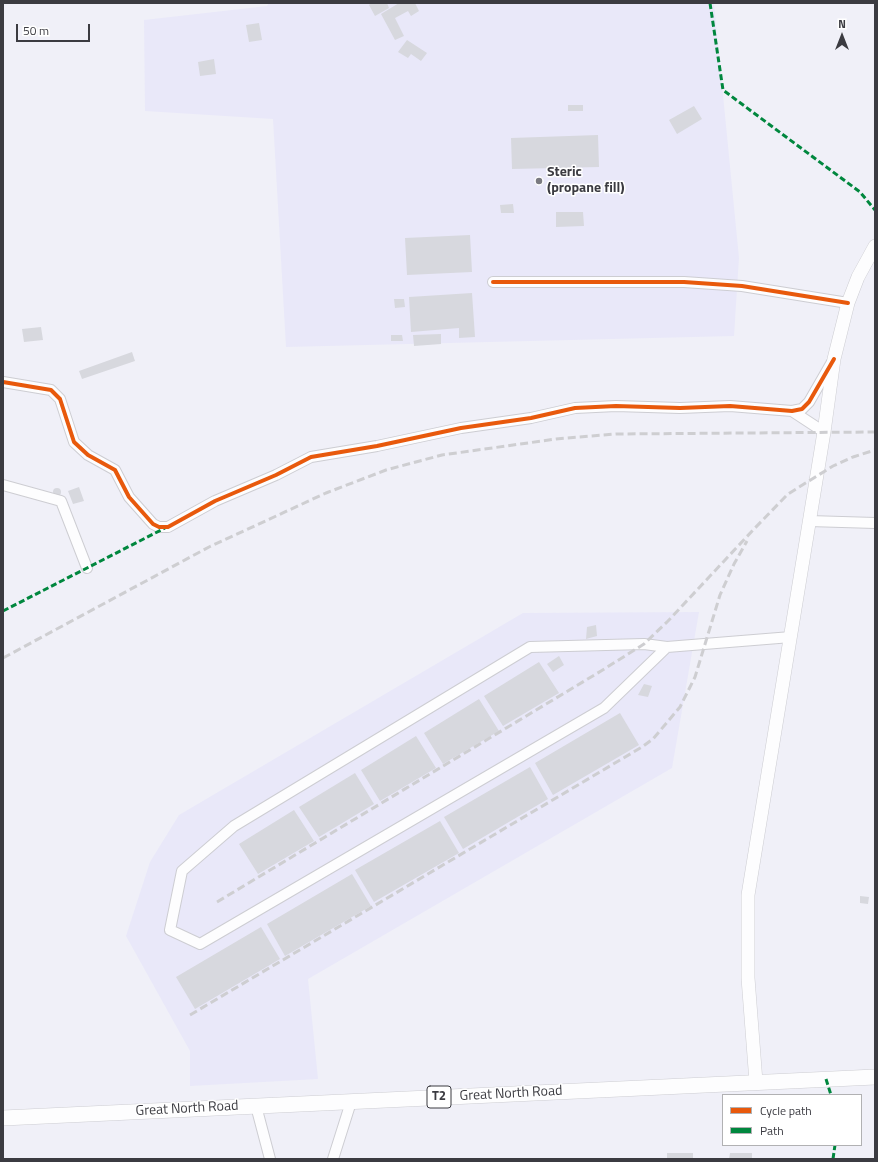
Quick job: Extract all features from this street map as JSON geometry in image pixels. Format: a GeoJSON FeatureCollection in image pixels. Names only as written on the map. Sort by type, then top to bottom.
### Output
{"type":"FeatureCollection","features":[{"type":"Feature","properties":{"kind":"highway","name":"Great North Road"},"geometry":{"type":"LineString","coordinates":[[3,1118],[875,1077]]}},
{"type":"Feature","properties":{"kind":"main road"},"geometry":{"type":"LineString","coordinates":[[756,1082],[748,978],[748,895],[824,432],[834,358],[848,303],[858,277],[873,250]]}},
{"type":"Feature","properties":{"kind":"street"},"geometry":{"type":"LineString","coordinates":[[494,282],[684,282],[742,286],[848,303]]}},
{"type":"Feature","properties":{"kind":"street"},"geometry":{"type":"LineString","coordinates":[[3,382],[51,390],[60,399],[74,442],[88,455],[115,470],[129,497],[153,524],[159,527],[168,527],[215,501],[276,475],[311,457],[377,446],[461,428],[531,418],[575,408],[616,406],[680,408],[730,406],[792,412],[802,409],[809,402],[834,358]]}},
{"type":"Feature","properties":{"kind":"street"},"geometry":{"type":"LineString","coordinates":[[792,412],[824,432]]}},
{"type":"Feature","properties":{"kind":"street"},"geometry":{"type":"LineString","coordinates":[[3,485],[61,501],[87,568]]}},
{"type":"Feature","properties":{"kind":"street"},"geometry":{"type":"LineString","coordinates":[[809,521],[875,523]]}},
{"type":"Feature","properties":{"kind":"street"},"geometry":{"type":"LineString","coordinates":[[667,647],[604,708],[200,944],[170,930],[182,871],[234,826],[530,647],[644,644],[667,647],[791,637]]}},
{"type":"Feature","properties":{"kind":"street"},"geometry":{"type":"LineString","coordinates":[[333,1159],[351,1102]]}},
{"type":"Feature","properties":{"kind":"street"},"geometry":{"type":"LineString","coordinates":[[256,1106],[270,1159]]}},
{"type":"Feature","properties":{"kind":"shaded area"},"geometry":{"type":"Polygon","coordinates":[[[269,3],[714,3],[739,258],[734,336],[286,347],[273,119],[145,111],[144,20],[267,6],[269,3]]]}},
{"type":"Feature","properties":{"kind":"shaded area"},"geometry":{"type":"Polygon","coordinates":[[[699,612],[672,768],[308,979],[318,1079],[190,1086],[190,1051],[126,936],[150,862],[179,815],[523,613],[699,612]]]}},
{"type":"Feature","properties":{"kind":"building"},"geometry":{"type":"Polygon","coordinates":[[[371,3],[387,3],[389,8],[375,16],[369,5],[371,3]]]}},
{"type":"Feature","properties":{"kind":"building"},"geometry":{"type":"Polygon","coordinates":[[[399,3],[415,3],[419,11],[411,16],[408,11],[395,18],[404,36],[395,40],[381,14],[399,3]]]}},
{"type":"Feature","properties":{"kind":"building"},"geometry":{"type":"Polygon","coordinates":[[[259,23],[262,40],[249,42],[246,25],[259,23]]]}},
{"type":"Feature","properties":{"kind":"building"},"geometry":{"type":"Polygon","coordinates":[[[407,40],[427,53],[421,61],[411,54],[408,58],[398,52],[407,40]]]}},
{"type":"Feature","properties":{"kind":"building"},"geometry":{"type":"Polygon","coordinates":[[[214,59],[216,74],[200,76],[198,62],[214,59]]]}},
{"type":"Feature","properties":{"kind":"building"},"geometry":{"type":"Polygon","coordinates":[[[568,105],[583,105],[583,111],[568,111],[568,105]]]}},
{"type":"Feature","properties":{"kind":"building"},"geometry":{"type":"Polygon","coordinates":[[[694,106],[702,119],[677,134],[669,120],[694,106]]]}},
{"type":"Feature","properties":{"kind":"building"},"geometry":{"type":"Polygon","coordinates":[[[598,135],[599,167],[512,169],[511,138],[598,135]]]}},
{"type":"Feature","properties":{"kind":"building"},"geometry":{"type":"Polygon","coordinates":[[[513,204],[514,213],[501,213],[500,205],[513,204]]]}},
{"type":"Feature","properties":{"kind":"building"},"geometry":{"type":"Polygon","coordinates":[[[556,212],[583,212],[584,226],[556,227],[556,212]]]}},
{"type":"Feature","properties":{"kind":"building"},"geometry":{"type":"Polygon","coordinates":[[[470,235],[472,272],[407,275],[405,238],[470,235]]]}},
{"type":"Feature","properties":{"kind":"building"},"geometry":{"type":"Polygon","coordinates":[[[472,293],[475,337],[459,338],[459,328],[411,332],[409,297],[472,293]]]}},
{"type":"Feature","properties":{"kind":"building"},"geometry":{"type":"Polygon","coordinates":[[[394,299],[404,299],[405,307],[395,308],[394,299]]]}},
{"type":"Feature","properties":{"kind":"building"},"geometry":{"type":"Polygon","coordinates":[[[41,327],[43,340],[24,342],[22,329],[41,327]]]}},
{"type":"Feature","properties":{"kind":"building"},"geometry":{"type":"Polygon","coordinates":[[[441,334],[441,344],[414,346],[413,335],[441,334]]]}},
{"type":"Feature","properties":{"kind":"building"},"geometry":{"type":"Polygon","coordinates":[[[391,335],[402,335],[403,341],[391,341],[391,335]]]}},
{"type":"Feature","properties":{"kind":"building"},"geometry":{"type":"Polygon","coordinates":[[[132,352],[135,361],[82,379],[79,371],[132,352]]]}},
{"type":"Feature","properties":{"kind":"building"},"geometry":{"type":"Polygon","coordinates":[[[79,487],[84,501],[73,504],[68,491],[79,487]]]}},
{"type":"Feature","properties":{"kind":"building"},"geometry":{"type":"Polygon","coordinates":[[[57,488],[60,489],[60,495],[57,496],[54,495],[53,492],[54,489],[57,488]]]}},
{"type":"Feature","properties":{"kind":"building"},"geometry":{"type":"Polygon","coordinates":[[[596,625],[597,636],[586,639],[587,627],[596,625]]]}},
{"type":"Feature","properties":{"kind":"building"},"geometry":{"type":"Polygon","coordinates":[[[559,656],[564,665],[553,672],[547,664],[559,656]]]}},
{"type":"Feature","properties":{"kind":"building"},"geometry":{"type":"Polygon","coordinates":[[[539,662],[559,693],[503,726],[484,696],[539,662]]]}},
{"type":"Feature","properties":{"kind":"building"},"geometry":{"type":"Polygon","coordinates":[[[644,684],[652,686],[648,697],[638,695],[644,684]]]}},
{"type":"Feature","properties":{"kind":"building"},"geometry":{"type":"Polygon","coordinates":[[[479,699],[499,731],[443,764],[424,733],[479,699]]]}},
{"type":"Feature","properties":{"kind":"building"},"geometry":{"type":"Polygon","coordinates":[[[620,713],[639,745],[553,795],[535,763],[620,713]]]}},
{"type":"Feature","properties":{"kind":"building"},"geometry":{"type":"Polygon","coordinates":[[[416,736],[436,768],[380,801],[361,770],[416,736]]]}},
{"type":"Feature","properties":{"kind":"building"},"geometry":{"type":"Polygon","coordinates":[[[530,767],[548,799],[463,849],[444,817],[530,767]]]}},
{"type":"Feature","properties":{"kind":"building"},"geometry":{"type":"Polygon","coordinates":[[[355,773],[374,804],[319,837],[299,807],[355,773]]]}},
{"type":"Feature","properties":{"kind":"building"},"geometry":{"type":"Polygon","coordinates":[[[294,810],[314,841],[258,874],[239,844],[294,810]]]}},
{"type":"Feature","properties":{"kind":"building"},"geometry":{"type":"Polygon","coordinates":[[[440,821],[459,853],[374,902],[355,870],[440,821]]]}},
{"type":"Feature","properties":{"kind":"building"},"geometry":{"type":"Polygon","coordinates":[[[352,874],[371,906],[285,956],[267,924],[352,874]]]}},
{"type":"Feature","properties":{"kind":"building"},"geometry":{"type":"Polygon","coordinates":[[[860,896],[869,897],[868,904],[860,903],[860,896]]]}},
{"type":"Feature","properties":{"kind":"building"},"geometry":{"type":"Polygon","coordinates":[[[261,927],[280,959],[195,1009],[176,977],[261,927]]]}},
{"type":"Feature","properties":{"kind":"building"},"geometry":{"type":"Polygon","coordinates":[[[667,1153],[693,1153],[693,1159],[667,1159],[667,1153]]]}},
{"type":"Feature","properties":{"kind":"building"},"geometry":{"type":"Polygon","coordinates":[[[730,1153],[752,1153],[752,1159],[729,1159],[730,1153]]]}},
{"type":"Feature","properties":{"kind":"railway"},"geometry":{"type":"LineString","coordinates":[[3,658],[209,547],[326,493],[386,470],[442,455],[556,439],[616,434],[875,432]]}},
{"type":"Feature","properties":{"kind":"railway"},"geometry":{"type":"LineString","coordinates":[[217,902],[644,644],[668,621],[788,494],[833,466],[853,457],[875,450]]}},
{"type":"Feature","properties":{"kind":"railway"},"geometry":{"type":"LineString","coordinates":[[190,1015],[642,747],[653,739],[680,707],[695,677],[720,595],[734,564],[747,541]]}},
{"type":"Feature","properties":{"kind":"marked path"},"geometry":{"type":"LineString","coordinates":[[710,3],[723,90],[860,192],[875,210]]}},
{"type":"Feature","properties":{"kind":"marked path"},"geometry":{"type":"LineString","coordinates":[[3,611],[165,528]]}},
{"type":"Feature","properties":{"kind":"marked path"},"geometry":{"type":"LineString","coordinates":[[826,1079],[831,1094]]}},
{"type":"Feature","properties":{"kind":"marked path"},"geometry":{"type":"LineString","coordinates":[[833,1159],[835,1146]]}},
{"type":"Feature","properties":{"kind":"cycle path"},"geometry":{"type":"LineString","coordinates":[[493,282],[684,282],[742,286],[848,303]]}},
{"type":"Feature","properties":{"kind":"cycle path"},"geometry":{"type":"LineString","coordinates":[[3,382],[51,390],[60,399],[74,442],[88,455],[115,470],[129,497],[153,524],[159,527],[168,527],[215,501],[276,475],[311,457],[377,446],[461,428],[531,418],[575,408],[616,406],[680,408],[730,406],[792,411],[802,409],[809,402],[834,359]]}},
{"type":"Feature","properties":{"kind":"place","name":"Steric (propane fill)"},"geometry":{"type":"Point","coordinates":[539,181]}}]}
